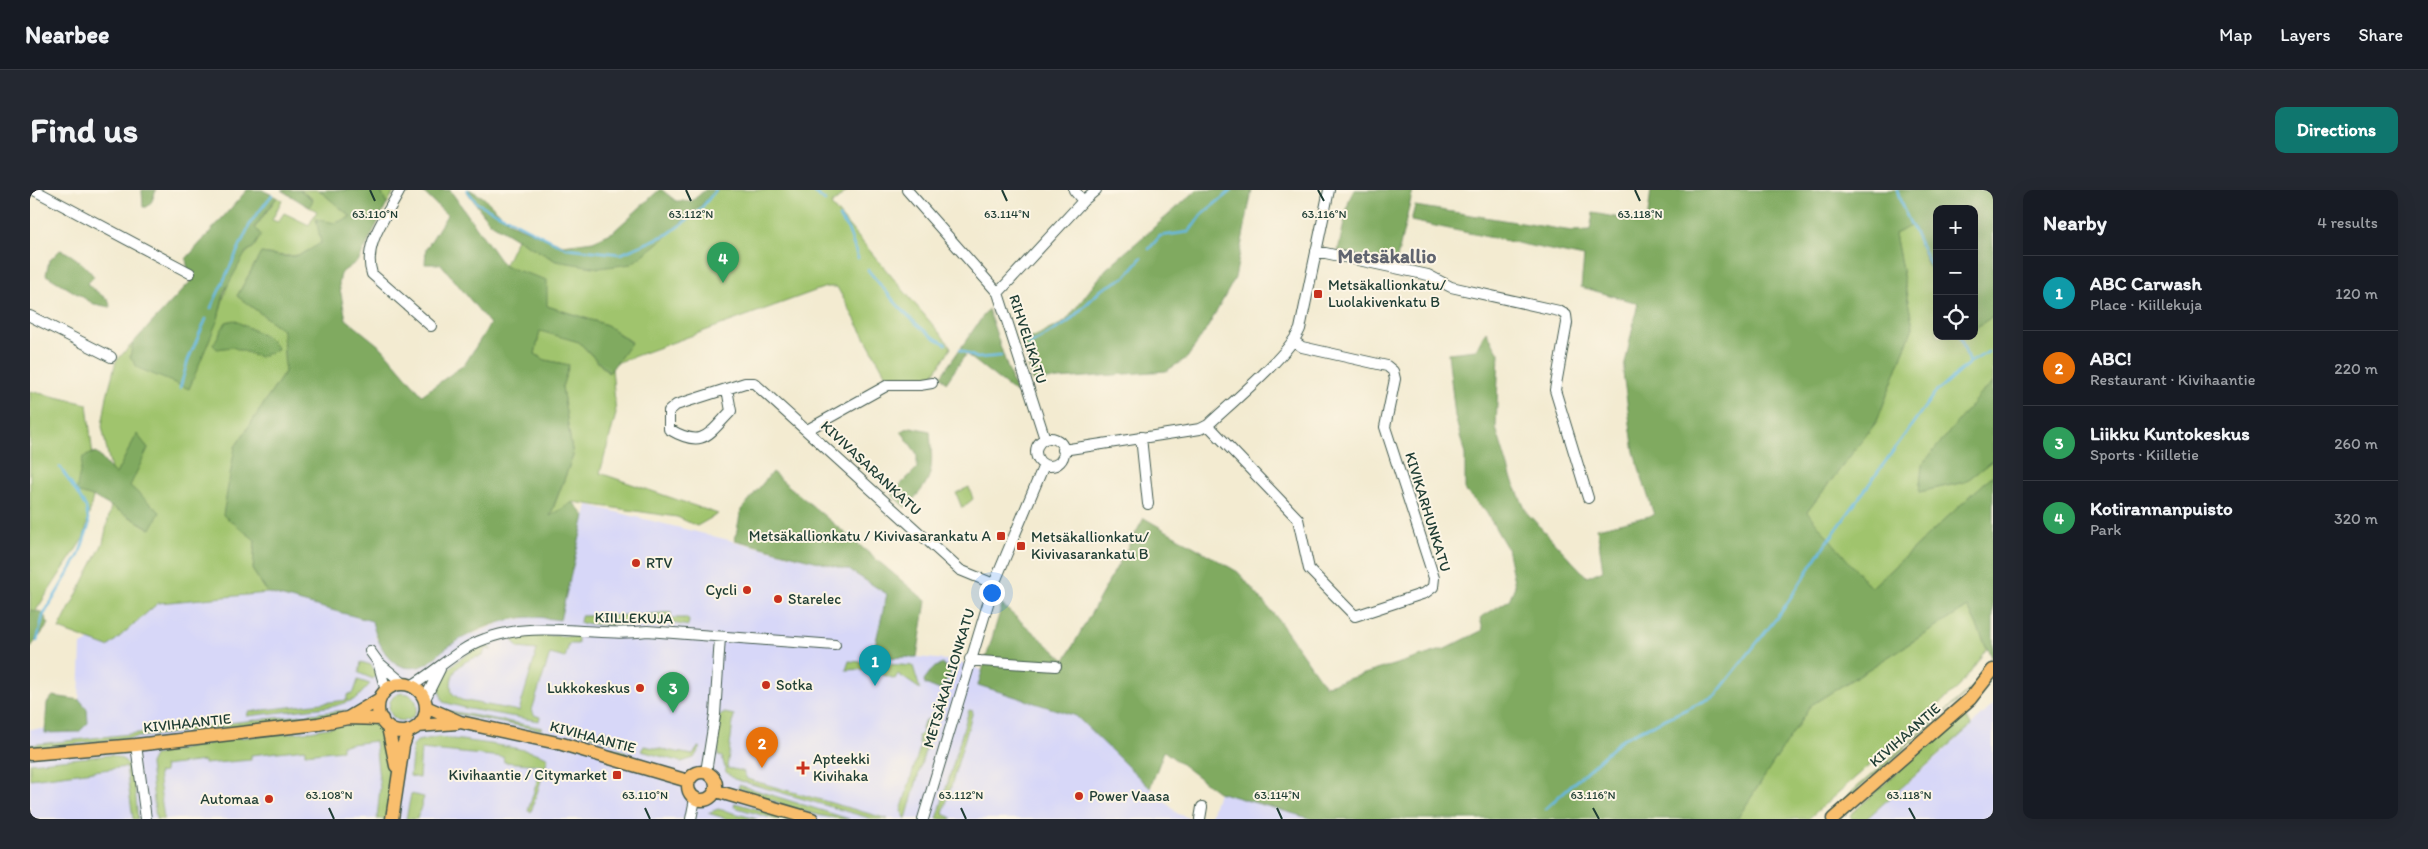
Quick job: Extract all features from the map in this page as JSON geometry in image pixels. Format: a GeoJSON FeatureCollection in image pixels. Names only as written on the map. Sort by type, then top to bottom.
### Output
{"type":"FeatureCollection","features":[{"type":"Feature","properties":{"kind":"main road","name":"KIVIHAANTIE"},"geometry":{"type":"LineString","coordinates":[[1833,819],[1970,699],[1993,670]]}},
{"type":"Feature","properties":{"kind":"main road"},"geometry":{"type":"LineString","coordinates":[[385,723],[394,730],[413,728],[423,721],[426,703],[420,691],[408,685],[398,684],[383,695],[379,706],[398,775]]}},
{"type":"Feature","properties":{"kind":"main road","name":"KIVIHAANTIE"},"geometry":{"type":"LineString","coordinates":[[348,718],[383,695]]}},
{"type":"Feature","properties":{"kind":"main road","name":"KIVIHAANTIE"},"geometry":{"type":"LineString","coordinates":[[426,703],[460,722],[562,744],[688,781]]}},
{"type":"Feature","properties":{"kind":"main road","name":"KIVIHAANTIE"},"geometry":{"type":"LineString","coordinates":[[30,754],[136,745],[318,724],[348,718],[385,723]]}},
{"type":"Feature","properties":{"kind":"main road","name":"KIVIHAANTIE"},"geometry":{"type":"LineString","coordinates":[[413,728],[460,722]]}},
{"type":"Feature","properties":{"kind":"main road"},"geometry":{"type":"LineString","coordinates":[[392,819],[398,775],[413,728]]}},
{"type":"Feature","properties":{"kind":"main road"},"geometry":{"type":"LineString","coordinates":[[706,772],[716,782],[716,791],[705,800],[696,799],[688,789],[688,781],[694,774],[706,772]]}},
{"type":"Feature","properties":{"kind":"main road"},"geometry":{"type":"LineString","coordinates":[[716,791],[812,819]]}},
{"type":"Feature","properties":{"kind":"street"},"geometry":{"type":"LineString","coordinates":[[34,190],[190,273]]}},
{"type":"Feature","properties":{"kind":"street"},"geometry":{"type":"LineString","coordinates":[[400,190],[373,239],[368,263],[372,274],[431,326]]}},
{"type":"Feature","properties":{"kind":"street","name":"RIHVELIKATU"},"geometry":{"type":"LineString","coordinates":[[907,190],[998,293],[1045,439]]}},
{"type":"Feature","properties":{"kind":"street"},"geometry":{"type":"LineString","coordinates":[[1074,190],[1083,201]]}},
{"type":"Feature","properties":{"kind":"street"},"geometry":{"type":"LineString","coordinates":[[998,293],[1083,201],[1096,190]]}},
{"type":"Feature","properties":{"kind":"street"},"geometry":{"type":"LineString","coordinates":[[1063,450],[1200,429],[1208,425],[1294,341],[1302,321],[1329,190]]}},
{"type":"Feature","properties":{"kind":"street"},"geometry":{"type":"LineString","coordinates":[[1316,251],[1428,275],[1451,287],[1559,310],[1566,315],[1567,323],[1555,390],[1588,498]]}},
{"type":"Feature","properties":{"kind":"street"},"geometry":{"type":"LineString","coordinates":[[30,316],[111,357]]}},
{"type":"Feature","properties":{"kind":"street","name":"KIVIKARHUNKATU"},"geometry":{"type":"LineString","coordinates":[[1208,425],[1298,519],[1309,568],[1355,616],[1425,593],[1433,587],[1434,578],[1386,427],[1395,378],[1393,371],[1388,366],[1302,347],[1294,341]]}},
{"type":"Feature","properties":{"kind":"street","name":"KIVIVASARANKATU"},"geometry":{"type":"LineString","coordinates":[[727,389],[731,411],[706,437],[697,440],[679,435],[669,429],[669,411],[676,406],[727,389],[745,383],[754,383],[960,570],[994,584]]}},
{"type":"Feature","properties":{"kind":"street"},"geometry":{"type":"LineString","coordinates":[[807,430],[888,384],[920,385],[932,383]]}},
{"type":"Feature","properties":{"kind":"street"},"geometry":{"type":"LineString","coordinates":[[1141,437],[1148,504]]}},
{"type":"Feature","properties":{"kind":"street"},"geometry":{"type":"LineString","coordinates":[[1045,439],[1056,440],[1063,450],[1060,462],[1052,466],[1044,465],[1037,458],[1036,449],[1045,439]]}},
{"type":"Feature","properties":{"kind":"street","name":"METSÄKALLIONKATU"},"geometry":{"type":"LineString","coordinates":[[923,819],[994,584],[1044,465]]}},
{"type":"Feature","properties":{"kind":"street","name":"KIILLEKUJA"},"geometry":{"type":"LineString","coordinates":[[408,685],[441,666],[450,658],[483,640],[502,634],[532,629],[623,634],[647,631],[835,645]]}},
{"type":"Feature","properties":{"kind":"street"},"geometry":{"type":"LineString","coordinates":[[706,772],[715,715],[720,637]]}},
{"type":"Feature","properties":{"kind":"street"},"geometry":{"type":"LineString","coordinates":[[370,651],[378,662],[408,685]]}},
{"type":"Feature","properties":{"kind":"street"},"geometry":{"type":"LineString","coordinates":[[970,659],[1056,666]]}},
{"type":"Feature","properties":{"kind":"street"},"geometry":{"type":"LineString","coordinates":[[378,662],[383,695]]}},
{"type":"Feature","properties":{"kind":"street","name":"KIILLEKUJA"},"geometry":{"type":"LineString","coordinates":[[426,703],[441,666]]}},
{"type":"Feature","properties":{"kind":"street"},"geometry":{"type":"LineString","coordinates":[[136,745],[146,819]]}},
{"type":"Feature","properties":{"kind":"street"},"geometry":{"type":"LineString","coordinates":[[691,819],[696,799]]}},
{"type":"Feature","properties":{"kind":"street"},"geometry":{"type":"LineString","coordinates":[[1200,819],[1202,807]]}},
{"type":"Feature","properties":{"kind":"shaded area"},"geometry":{"type":"Polygon","coordinates":[[[588,505],[849,570],[888,594],[872,657],[917,657],[955,661],[982,670],[978,685],[1076,716],[1178,814],[1192,819],[30,819],[30,729],[78,730],[81,645],[91,640],[108,646],[158,603],[268,593],[372,621],[376,639],[428,664],[444,649],[459,640],[503,622],[532,617],[560,620],[588,505]]]}},
{"type":"Feature","properties":{"kind":"shaded area"},"geometry":{"type":"Polygon","coordinates":[[[1993,705],[1993,819],[1866,819],[1942,753],[1993,705]]]}},
{"type":"Feature","properties":{"kind":"shaded area"},"geometry":{"type":"Polygon","coordinates":[[[1218,792],[1312,819],[1210,819],[1218,792]]]}},
{"type":"Feature","properties":{"kind":"green space"},"geometry":{"type":"Polygon","coordinates":[[[142,190],[156,190],[152,201],[147,207],[143,207],[142,190]]]}},
{"type":"Feature","properties":{"kind":"green space"},"geometry":{"type":"Polygon","coordinates":[[[247,190],[262,190],[277,197],[255,227],[261,235],[254,247],[246,252],[224,292],[218,319],[189,389],[138,368],[130,357],[133,343],[190,282],[186,259],[247,190]]]}},
{"type":"Feature","properties":{"kind":"green space"},"geometry":{"type":"Polygon","coordinates":[[[281,190],[300,190],[313,200],[309,207],[281,190]]]}},
{"type":"Feature","properties":{"kind":"green space"},"geometry":{"type":"Polygon","coordinates":[[[300,190],[319,190],[351,217],[336,224],[322,241],[308,252],[293,256],[261,253],[237,296],[283,330],[285,372],[235,447],[255,540],[253,571],[268,593],[158,603],[108,647],[59,629],[103,543],[111,506],[150,529],[159,512],[129,486],[148,448],[137,435],[116,474],[111,470],[102,426],[116,361],[133,343],[130,357],[218,319],[230,279],[247,252],[254,247],[255,228],[277,197],[282,200],[272,220],[278,222],[284,213],[309,225],[317,211],[309,207],[313,199],[300,190]]]}},
{"type":"Feature","properties":{"kind":"green space"},"geometry":{"type":"Polygon","coordinates":[[[319,190],[380,190],[387,204],[359,260],[341,273],[339,284],[346,319],[382,348],[422,395],[465,364],[490,324],[441,264],[425,264],[426,249],[447,215],[423,192],[424,190],[450,190],[504,266],[547,280],[547,306],[607,325],[631,343],[609,373],[579,342],[540,331],[535,354],[545,360],[569,365],[562,387],[573,456],[550,516],[573,502],[585,516],[560,620],[533,617],[499,623],[476,631],[455,642],[423,666],[408,668],[392,661],[386,654],[377,638],[372,621],[268,593],[253,571],[255,540],[223,515],[235,447],[285,372],[283,330],[237,296],[261,253],[287,257],[298,255],[321,243],[316,219],[335,223],[351,217],[319,190]]]}},
{"type":"Feature","properties":{"kind":"green space"},"geometry":{"type":"Polygon","coordinates":[[[380,190],[395,190],[387,204],[380,190]]]}},
{"type":"Feature","properties":{"kind":"green space"},"geometry":{"type":"Polygon","coordinates":[[[466,190],[470,190],[483,197],[510,223],[563,245],[593,241],[613,232],[659,190],[662,190],[676,201],[692,201],[705,190],[718,190],[655,246],[631,264],[599,268],[556,261],[517,239],[489,222],[466,190]]]}},
{"type":"Feature","properties":{"kind":"green space"},"geometry":{"type":"Polygon","coordinates":[[[718,190],[848,190],[831,205],[951,348],[932,376],[920,381],[887,377],[837,287],[826,287],[616,363],[631,342],[607,325],[547,306],[504,266],[517,239],[556,261],[718,190]]]}},
{"type":"Feature","properties":{"kind":"green space"},"geometry":{"type":"Polygon","coordinates":[[[1197,190],[1252,190],[1235,278],[1209,325],[1187,358],[1166,371],[1032,381],[1023,342],[1065,322],[1106,269],[1197,190]]]}},
{"type":"Feature","properties":{"kind":"green space"},"geometry":{"type":"Polygon","coordinates":[[[1354,190],[1413,190],[1396,263],[1338,251],[1349,200],[1354,190]]]}},
{"type":"Feature","properties":{"kind":"green space"},"geometry":{"type":"Polygon","coordinates":[[[1651,190],[1993,190],[1993,316],[1978,326],[1978,205],[1933,205],[1933,277],[1912,225],[1895,234],[1913,327],[1877,421],[1807,512],[1871,588],[1993,475],[1993,661],[1968,607],[1811,705],[1737,819],[1312,819],[1218,792],[1164,751],[1150,788],[1076,716],[978,685],[1002,605],[1065,660],[1144,518],[1238,572],[1277,618],[1325,686],[1445,649],[1483,630],[1480,618],[1509,600],[1515,586],[1507,548],[1486,512],[1465,491],[1465,455],[1455,416],[1448,353],[1476,350],[1486,331],[1499,353],[1496,428],[1511,477],[1527,513],[1587,577],[1603,570],[1597,528],[1654,515],[1634,452],[1623,373],[1638,303],[1581,287],[1584,257],[1411,221],[1415,206],[1572,231],[1590,230],[1593,213],[1647,223],[1651,190]]]}},
{"type":"Feature","properties":{"kind":"green space"},"geometry":{"type":"Polygon","coordinates":[[[1912,225],[1933,277],[1933,340],[1978,340],[1978,326],[1993,316],[1993,383],[1981,393],[1919,492],[1965,482],[1993,460],[1993,475],[1871,588],[1751,612],[1807,512],[1877,421],[1913,327],[1895,234],[1912,225]]]}},
{"type":"Feature","properties":{"kind":"green space"},"geometry":{"type":"Polygon","coordinates":[[[60,250],[74,257],[88,269],[94,277],[87,284],[109,301],[110,307],[94,304],[46,275],[49,261],[60,250]]]}},
{"type":"Feature","properties":{"kind":"green space"},"geometry":{"type":"Polygon","coordinates":[[[988,309],[1016,393],[966,354],[946,383],[941,376],[988,309]]]}},
{"type":"Feature","properties":{"kind":"green space"},"geometry":{"type":"Polygon","coordinates":[[[234,320],[269,339],[278,349],[260,357],[232,347],[217,349],[213,345],[226,322],[234,320]]]}},
{"type":"Feature","properties":{"kind":"green space"},"geometry":{"type":"Polygon","coordinates":[[[540,330],[579,342],[608,373],[612,368],[616,414],[600,473],[718,514],[697,526],[677,517],[573,502],[550,517],[573,456],[562,387],[569,365],[545,360],[535,354],[540,330]]]}},
{"type":"Feature","properties":{"kind":"green space"},"geometry":{"type":"Polygon","coordinates":[[[1993,383],[1993,460],[1965,482],[1919,492],[1922,465],[1981,393],[1993,383]]]}},
{"type":"Feature","properties":{"kind":"green space"},"geometry":{"type":"Polygon","coordinates":[[[30,391],[87,404],[96,483],[84,537],[35,612],[30,610],[30,391]]]}},
{"type":"Feature","properties":{"kind":"green space"},"geometry":{"type":"Polygon","coordinates":[[[911,427],[930,431],[932,456],[930,474],[927,481],[905,508],[891,494],[917,468],[917,454],[901,431],[911,427]]]}},
{"type":"Feature","properties":{"kind":"green space"},"geometry":{"type":"Polygon","coordinates":[[[137,434],[148,448],[130,486],[160,512],[151,529],[96,498],[76,492],[83,457],[96,452],[116,474],[137,434]]]}},
{"type":"Feature","properties":{"kind":"green space"},"geometry":{"type":"Polygon","coordinates":[[[772,472],[926,601],[917,657],[872,658],[887,594],[849,570],[735,540],[741,510],[772,472]]]}},
{"type":"Feature","properties":{"kind":"green space"},"geometry":{"type":"Polygon","coordinates":[[[969,487],[973,499],[962,508],[956,493],[969,487]]]}},
{"type":"Feature","properties":{"kind":"green space"},"geometry":{"type":"Polygon","coordinates":[[[1968,607],[1987,648],[1960,686],[1808,819],[1737,819],[1811,705],[1968,607]]]}},
{"type":"Feature","properties":{"kind":"green space"},"geometry":{"type":"Polygon","coordinates":[[[30,610],[42,612],[49,624],[30,648],[30,610]]]}},
{"type":"Feature","properties":{"kind":"green space"},"geometry":{"type":"Polygon","coordinates":[[[671,612],[671,618],[687,618],[689,621],[688,626],[663,623],[601,625],[580,623],[581,616],[640,615],[671,612]]]}},
{"type":"Feature","properties":{"kind":"green space"},"geometry":{"type":"Polygon","coordinates":[[[532,635],[578,636],[578,644],[569,644],[565,658],[550,654],[532,710],[534,715],[540,717],[539,721],[469,709],[443,702],[437,682],[451,666],[468,653],[481,646],[482,648],[488,646],[492,650],[485,649],[483,656],[463,663],[454,672],[451,685],[452,693],[461,700],[519,711],[537,650],[518,648],[513,641],[513,637],[532,635]]]}},
{"type":"Feature","properties":{"kind":"green space"},"geometry":{"type":"Polygon","coordinates":[[[1993,659],[1993,666],[1983,679],[1847,799],[1848,795],[1965,694],[1982,676],[1993,659]]]}},
{"type":"Feature","properties":{"kind":"green space"},"geometry":{"type":"Polygon","coordinates":[[[849,661],[913,666],[920,689],[898,674],[895,679],[868,669],[846,670],[849,661]]]}},
{"type":"Feature","properties":{"kind":"green space"},"geometry":{"type":"Polygon","coordinates":[[[361,662],[371,665],[377,674],[373,679],[359,673],[361,662]]]}},
{"type":"Feature","properties":{"kind":"green space"},"geometry":{"type":"Polygon","coordinates":[[[943,664],[951,673],[940,690],[925,684],[924,680],[933,668],[943,664]]]}},
{"type":"Feature","properties":{"kind":"green space"},"geometry":{"type":"Polygon","coordinates":[[[358,680],[370,684],[356,699],[335,706],[247,716],[248,712],[347,700],[347,695],[354,692],[358,680]]]}},
{"type":"Feature","properties":{"kind":"green space"},"geometry":{"type":"Polygon","coordinates":[[[403,693],[413,697],[417,707],[413,717],[403,721],[393,717],[389,707],[393,697],[403,693]]]}},
{"type":"Feature","properties":{"kind":"green space"},"geometry":{"type":"Polygon","coordinates":[[[53,696],[80,700],[87,709],[88,723],[79,732],[45,733],[47,703],[53,696]]]}},
{"type":"Feature","properties":{"kind":"green space"},"geometry":{"type":"Polygon","coordinates":[[[347,710],[330,716],[30,749],[30,745],[347,710]]]}},
{"type":"Feature","properties":{"kind":"green space"},"geometry":{"type":"Polygon","coordinates":[[[444,710],[543,728],[541,730],[445,712],[444,710]]]}},
{"type":"Feature","properties":{"kind":"green space"},"geometry":{"type":"Polygon","coordinates":[[[969,710],[973,711],[943,814],[951,817],[951,819],[937,819],[969,710]]]}},
{"type":"Feature","properties":{"kind":"green space"},"geometry":{"type":"Polygon","coordinates":[[[725,713],[734,715],[727,768],[743,771],[747,779],[888,819],[873,819],[734,779],[726,772],[722,757],[718,756],[719,716],[725,713]]]}},
{"type":"Feature","properties":{"kind":"green space"},"geometry":{"type":"Polygon","coordinates":[[[1962,714],[1971,726],[1866,819],[1852,819],[1850,815],[1962,714]]]}},
{"type":"Feature","properties":{"kind":"green space"},"geometry":{"type":"Polygon","coordinates":[[[932,717],[930,733],[925,736],[922,729],[924,721],[932,717]]]}},
{"type":"Feature","properties":{"kind":"green space"},"geometry":{"type":"Polygon","coordinates":[[[368,721],[379,726],[386,735],[389,748],[391,779],[386,819],[377,819],[380,788],[375,741],[342,745],[342,750],[305,754],[305,749],[251,755],[251,760],[204,764],[204,761],[164,766],[165,772],[158,773],[164,819],[156,819],[150,764],[154,756],[235,738],[304,732],[368,721]]]}},
{"type":"Feature","properties":{"kind":"green space"},"geometry":{"type":"Polygon","coordinates":[[[575,728],[599,734],[602,729],[606,731],[606,736],[634,744],[633,748],[574,731],[575,728]]]}},
{"type":"Feature","properties":{"kind":"green space"},"geometry":{"type":"Polygon","coordinates":[[[923,732],[925,735],[930,733],[906,819],[901,811],[920,747],[918,736],[923,732]]]}},
{"type":"Feature","properties":{"kind":"green space"},"geometry":{"type":"Polygon","coordinates":[[[438,737],[513,748],[540,754],[548,758],[531,812],[528,811],[542,765],[504,762],[503,757],[421,749],[419,778],[410,776],[413,746],[417,741],[438,737]]]}},
{"type":"Feature","properties":{"kind":"green space"},"geometry":{"type":"Polygon","coordinates":[[[576,737],[627,752],[625,756],[576,739],[576,737]]]}},
{"type":"Feature","properties":{"kind":"green space"},"geometry":{"type":"Polygon","coordinates":[[[644,746],[693,755],[698,747],[700,748],[694,758],[681,762],[641,751],[644,746]]]}},
{"type":"Feature","properties":{"kind":"green space"},"geometry":{"type":"Polygon","coordinates":[[[111,755],[125,761],[129,766],[135,788],[138,819],[133,819],[126,767],[30,779],[30,763],[111,755]]]}},
{"type":"Feature","properties":{"kind":"green space"},"geometry":{"type":"Polygon","coordinates":[[[739,785],[849,819],[807,812],[738,788],[739,785]]]}},
{"type":"Feature","properties":{"kind":"green space"},"geometry":{"type":"Polygon","coordinates":[[[411,794],[424,797],[417,819],[406,819],[411,794]]]}},
{"type":"Feature","properties":{"kind":"green space"},"geometry":{"type":"Polygon","coordinates":[[[735,803],[792,819],[775,819],[734,807],[735,803]]]}},
{"type":"Feature","properties":{"kind":"green space"},"geometry":{"type":"Polygon","coordinates":[[[718,809],[757,819],[728,819],[708,813],[718,809]]]}},
{"type":"Feature","properties":{"kind":"waterway"},"geometry":{"type":"LineString","coordinates":[[467,190],[477,203],[566,248],[621,254],[668,234],[698,212],[716,190]]}},
{"type":"Feature","properties":{"kind":"waterway"},"geometry":{"type":"LineString","coordinates":[[812,190],[825,201]]}},
{"type":"Feature","properties":{"kind":"waterway"},"geometry":{"type":"LineString","coordinates":[[1149,249],[1160,236],[1189,232],[1201,215],[1232,190]]}},
{"type":"Feature","properties":{"kind":"waterway"},"geometry":{"type":"LineString","coordinates":[[1897,190],[1902,206],[1933,271]]}},
{"type":"Feature","properties":{"kind":"waterway"},"geometry":{"type":"LineString","coordinates":[[211,308],[251,222],[272,195]]}},
{"type":"Feature","properties":{"kind":"waterway"},"geometry":{"type":"LineString","coordinates":[[839,217],[848,229],[858,258]]}},
{"type":"Feature","properties":{"kind":"waterway"},"geometry":{"type":"LineString","coordinates":[[1029,345],[1067,323],[1101,290],[1125,277],[1141,258]]}},
{"type":"Feature","properties":{"kind":"waterway"},"geometry":{"type":"LineString","coordinates":[[868,270],[914,321],[935,338],[946,344]]}},
{"type":"Feature","properties":{"kind":"waterway"},"geometry":{"type":"LineString","coordinates":[[180,388],[188,360],[206,319]]}},
{"type":"Feature","properties":{"kind":"waterway"},"geometry":{"type":"LineString","coordinates":[[1961,340],[1969,363]]}},
{"type":"Feature","properties":{"kind":"waterway"},"geometry":{"type":"LineString","coordinates":[[960,350],[977,358],[1001,356]]}},
{"type":"Feature","properties":{"kind":"waterway"},"geometry":{"type":"LineString","coordinates":[[1545,809],[1622,739],[1715,696],[1782,611],[1821,551],[1934,394],[1969,363],[1988,352]]}},
{"type":"Feature","properties":{"kind":"waterway"},"geometry":{"type":"LineString","coordinates":[[37,641],[43,616],[79,555],[89,525],[86,507],[60,467]]}},
{"type":"Feature","properties":{"kind":"place","name":"Kotirannanpuisto"},"geometry":{"type":"Point","coordinates":[723,283]}},
{"type":"Feature","properties":{"kind":"place","name":"Metsäkallionkatu/ Luolakivenkatu B"},"geometry":{"type":"Point","coordinates":[1318,294]}},
{"type":"Feature","properties":{"kind":"place","name":"Metsäkallionkatu / Kivivasarankatu A"},"geometry":{"type":"Point","coordinates":[1001,536]}},
{"type":"Feature","properties":{"kind":"place","name":"Metsäkallionkatu/ Kivivasarankatu B"},"geometry":{"type":"Point","coordinates":[1021,546]}},
{"type":"Feature","properties":{"kind":"place","name":"RTV"},"geometry":{"type":"Point","coordinates":[636,563]}},
{"type":"Feature","properties":{"kind":"place","name":"Cycli"},"geometry":{"type":"Point","coordinates":[747,590]}},
{"type":"Feature","properties":{"kind":"place","name":"Starelec"},"geometry":{"type":"Point","coordinates":[778,599]}},
{"type":"Feature","properties":{"kind":"place","name":"Sotka"},"geometry":{"type":"Point","coordinates":[766,685]}},
{"type":"Feature","properties":{"kind":"place","name":"ABC Carwash"},"geometry":{"type":"Point","coordinates":[875,686]}},
{"type":"Feature","properties":{"kind":"place","name":"Lukkokeskus"},"geometry":{"type":"Point","coordinates":[640,688]}},
{"type":"Feature","properties":{"kind":"place","name":"Liikku Kuntokeskus"},"geometry":{"type":"Point","coordinates":[673,713]}},
{"type":"Feature","properties":{"kind":"place","name":"ABC!"},"geometry":{"type":"Point","coordinates":[762,768]}},
{"type":"Feature","properties":{"kind":"place","name":"Apteekki Kivihaka"},"geometry":{"type":"Point","coordinates":[803,768]}},
{"type":"Feature","properties":{"kind":"place","name":"Kivihaantie / Citymarket"},"geometry":{"type":"Point","coordinates":[617,775]}},
{"type":"Feature","properties":{"kind":"place","name":"Power Vaasa"},"geometry":{"type":"Point","coordinates":[1079,796]}},
{"type":"Feature","properties":{"kind":"place","name":"Automaa"},"geometry":{"type":"Point","coordinates":[269,799]}},
{"type":"Feature","properties":{"kind":"district","name":"Metsäkallio"},"geometry":{"type":"Point","coordinates":[1387,256]}}]}
